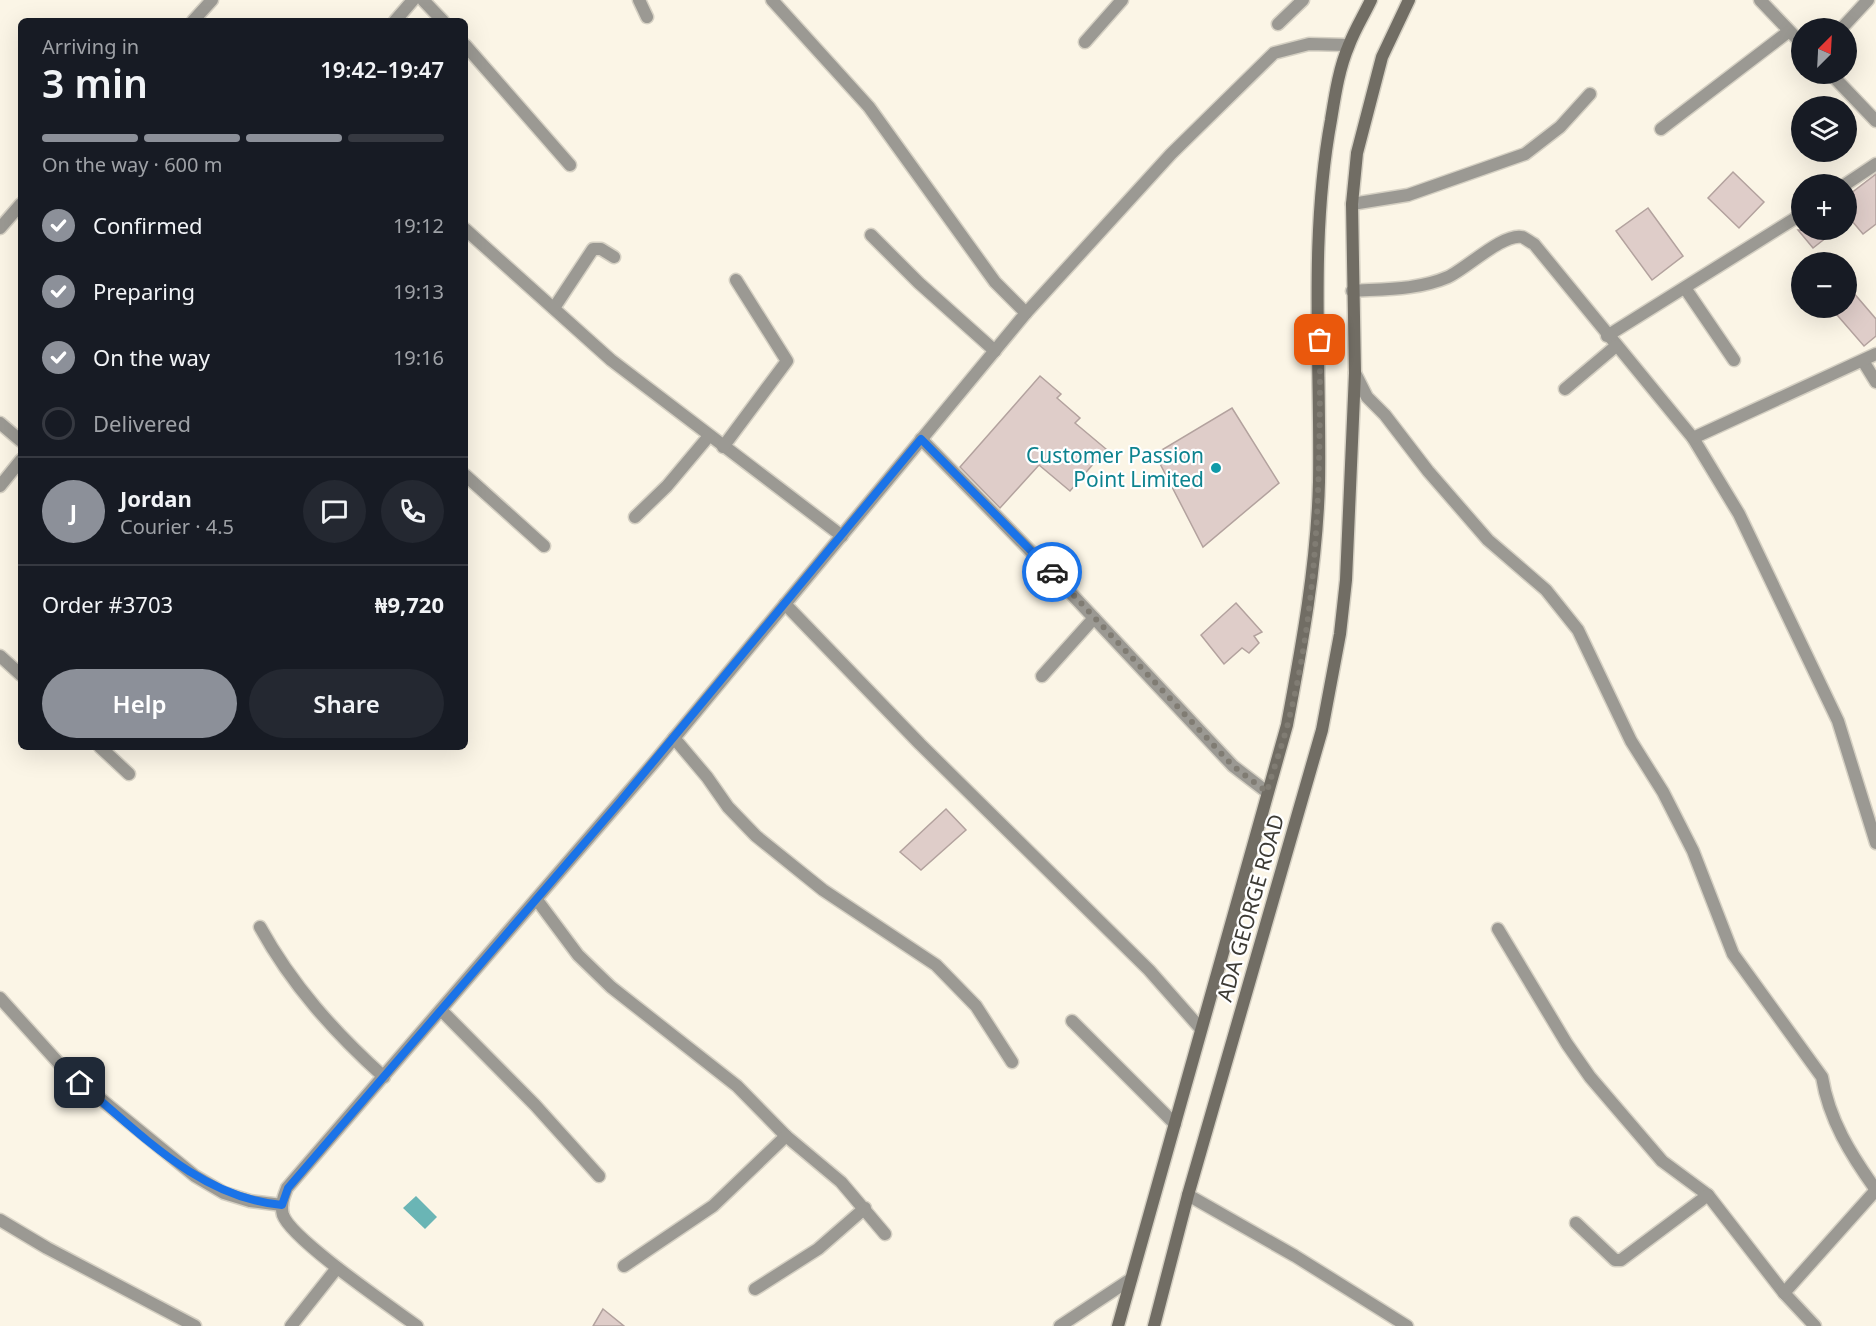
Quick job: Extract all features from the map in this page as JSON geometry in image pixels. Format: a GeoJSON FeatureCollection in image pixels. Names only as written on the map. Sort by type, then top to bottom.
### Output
{"type":"FeatureCollection","features":[{"type":"Feature","properties":{"kind":"main road","name":"ADA GEORGE ROAD"},"geometry":{"type":"LineString","coordinates":[[1118,1326],[1287,725],[1302,647],[1314,561],[1319,485],[1318,261],[1321,192],[1335,98],[1348,45],[1371,0]]}},
{"type":"Feature","properties":{"kind":"main road","name":"ADA GEORGE ROAD"},"geometry":{"type":"LineString","coordinates":[[1154,1326],[1188,1195],[1322,730],[1340,634],[1346,580],[1355,373],[1352,204],[1357,153],[1382,57],[1409,0]]}},
{"type":"Feature","properties":{"kind":"street"},"geometry":{"type":"LineString","coordinates":[[196,18],[212,0]]}},
{"type":"Feature","properties":{"kind":"street"},"geometry":{"type":"LineString","coordinates":[[397,18],[412,0]]}},
{"type":"Feature","properties":{"kind":"street"},"geometry":{"type":"LineString","coordinates":[[423,0],[440,18]]}},
{"type":"Feature","properties":{"kind":"street"},"geometry":{"type":"LineString","coordinates":[[639,0],[647,16]]}},
{"type":"Feature","properties":{"kind":"street"},"geometry":{"type":"LineString","coordinates":[[772,0],[869,107],[995,282],[1026,313]]}},
{"type":"Feature","properties":{"kind":"street"},"geometry":{"type":"LineString","coordinates":[[1085,42],[1122,0]]}},
{"type":"Feature","properties":{"kind":"street"},"geometry":{"type":"LineString","coordinates":[[1278,24],[1303,0]]}},
{"type":"Feature","properties":{"kind":"street"},"geometry":{"type":"LineString","coordinates":[[1760,0],[1791,35]]}},
{"type":"Feature","properties":{"kind":"street"},"geometry":{"type":"LineString","coordinates":[[1851,18],[1868,0]]}},
{"type":"Feature","properties":{"kind":"street"},"geometry":{"type":"LineString","coordinates":[[1661,129],[1788,32]]}},
{"type":"Feature","properties":{"kind":"street"},"geometry":{"type":"LineString","coordinates":[[417,1326],[337,1268],[288,1224],[282,1205],[288,1188],[674,738],[1026,313],[1171,154],[1274,52],[1292,46],[1348,45]]}},
{"type":"Feature","properties":{"kind":"street"},"geometry":{"type":"LineString","coordinates":[[468,48],[570,165]]}},
{"type":"Feature","properties":{"kind":"street"},"geometry":{"type":"LineString","coordinates":[[1841,84],[1876,121]]}},
{"type":"Feature","properties":{"kind":"street"},"geometry":{"type":"LineString","coordinates":[[1352,204],[1408,195],[1525,154],[1560,127],[1590,94]]}},
{"type":"Feature","properties":{"kind":"street"},"geometry":{"type":"LineString","coordinates":[[1857,177],[1876,164]]}},
{"type":"Feature","properties":{"kind":"street"},"geometry":{"type":"LineString","coordinates":[[0,228],[18,207]]}},
{"type":"Feature","properties":{"kind":"street"},"geometry":{"type":"LineString","coordinates":[[1607,336],[1791,221]]}},
{"type":"Feature","properties":{"kind":"street"},"geometry":{"type":"LineString","coordinates":[[468,232],[611,360],[842,536]]}},
{"type":"Feature","properties":{"kind":"street"},"geometry":{"type":"LineString","coordinates":[[871,235],[919,283],[995,351]]}},
{"type":"Feature","properties":{"kind":"street"},"geometry":{"type":"LineString","coordinates":[[1352,291],[1427,284],[1448,277],[1498,244],[1522,237],[1534,244],[1607,336],[1693,438],[1739,514],[1838,721],[1873,821],[1876,843]]}},
{"type":"Feature","properties":{"kind":"street"},"geometry":{"type":"LineString","coordinates":[[554,308],[593,249],[601,249],[614,257]]}},
{"type":"Feature","properties":{"kind":"street"},"geometry":{"type":"LineString","coordinates":[[723,447],[788,361],[735,280]]}},
{"type":"Feature","properties":{"kind":"street"},"geometry":{"type":"LineString","coordinates":[[1685,288],[1734,360]]}},
{"type":"Feature","properties":{"kind":"street"},"geometry":{"type":"LineString","coordinates":[[1565,389],[1616,346]]}},
{"type":"Feature","properties":{"kind":"street"},"geometry":{"type":"LineString","coordinates":[[1693,438],[1788,392],[1876,354]]}},
{"type":"Feature","properties":{"kind":"street"},"geometry":{"type":"LineString","coordinates":[[1863,361],[1876,382]]}},
{"type":"Feature","properties":{"kind":"street"},"geometry":{"type":"LineString","coordinates":[[1355,373],[1367,397],[1488,540],[1546,590],[1578,630],[1631,741],[1663,792],[1693,851],[1733,954],[1822,1077],[1826,1100],[1849,1152],[1876,1190],[1784,1293]]}},
{"type":"Feature","properties":{"kind":"street"},"geometry":{"type":"LineString","coordinates":[[0,423],[18,438]]}},
{"type":"Feature","properties":{"kind":"street"},"geometry":{"type":"LineString","coordinates":[[634,517],[667,486],[709,436]]}},
{"type":"Feature","properties":{"kind":"street"},"geometry":{"type":"LineString","coordinates":[[921,439],[1233,766],[1267,792]]}},
{"type":"Feature","properties":{"kind":"street"},"geometry":{"type":"LineString","coordinates":[[0,486],[18,464]]}},
{"type":"Feature","properties":{"kind":"street"},"geometry":{"type":"LineString","coordinates":[[468,479],[544,546]]}},
{"type":"Feature","properties":{"kind":"street"},"geometry":{"type":"LineString","coordinates":[[785,604],[920,744],[1149,970],[1201,1029]]}},
{"type":"Feature","properties":{"kind":"street"},"geometry":{"type":"LineString","coordinates":[[1041,676],[1094,618]]}},
{"type":"Feature","properties":{"kind":"street"},"geometry":{"type":"LineString","coordinates":[[0,656],[18,672]]}},
{"type":"Feature","properties":{"kind":"street"},"geometry":{"type":"LineString","coordinates":[[674,738],[708,777],[728,807],[756,836],[823,890],[936,965],[976,1006],[1012,1062]]}},
{"type":"Feature","properties":{"kind":"street"},"geometry":{"type":"LineString","coordinates":[[103,750],[129,774]]}},
{"type":"Feature","properties":{"kind":"street"},"geometry":{"type":"LineString","coordinates":[[537,900],[578,955],[611,987],[737,1086],[786,1136],[841,1182],[866,1208],[885,1234]]}},
{"type":"Feature","properties":{"kind":"street"},"geometry":{"type":"LineString","coordinates":[[260,927],[278,958],[318,1013],[340,1037],[384,1077]]}},
{"type":"Feature","properties":{"kind":"street"},"geometry":{"type":"LineString","coordinates":[[1498,929],[1567,1044],[1590,1077],[1662,1161],[1708,1195],[1784,1293],[1815,1326]]}},
{"type":"Feature","properties":{"kind":"street"},"geometry":{"type":"LineString","coordinates":[[0,998],[65,1070],[195,1176],[224,1193],[250,1201],[282,1205]]}},
{"type":"Feature","properties":{"kind":"street"},"geometry":{"type":"LineString","coordinates":[[441,1010],[535,1105],[599,1176]]}},
{"type":"Feature","properties":{"kind":"street"},"geometry":{"type":"LineString","coordinates":[[1072,1021],[1175,1124]]}},
{"type":"Feature","properties":{"kind":"street"},"geometry":{"type":"LineString","coordinates":[[624,1266],[713,1206],[786,1136]]}},
{"type":"Feature","properties":{"kind":"street"},"geometry":{"type":"LineString","coordinates":[[1188,1195],[1295,1256],[1407,1326]]}},
{"type":"Feature","properties":{"kind":"street"},"geometry":{"type":"LineString","coordinates":[[1576,1223],[1615,1260],[1621,1260],[1708,1195]]}},
{"type":"Feature","properties":{"kind":"street"},"geometry":{"type":"LineString","coordinates":[[755,1289],[818,1249],[866,1208]]}},
{"type":"Feature","properties":{"kind":"street"},"geometry":{"type":"LineString","coordinates":[[0,1220],[96,1275],[195,1326]]}},
{"type":"Feature","properties":{"kind":"street"},"geometry":{"type":"LineString","coordinates":[[291,1326],[337,1268]]}},
{"type":"Feature","properties":{"kind":"street"},"geometry":{"type":"LineString","coordinates":[[1060,1326],[1131,1279]]}},
{"type":"Feature","properties":{"kind":"water"},"geometry":{"type":"Polygon","coordinates":[[[416,1196],[437,1217],[425,1229],[403,1208],[416,1196]]]}},
{"type":"Feature","properties":{"kind":"building"},"geometry":{"type":"Polygon","coordinates":[[[1733,172],[1764,202],[1739,228],[1708,198],[1733,172]]]}},
{"type":"Feature","properties":{"kind":"building"},"geometry":{"type":"Polygon","coordinates":[[[1876,174],[1876,224],[1863,234],[1857,227],[1857,189],[1876,174]]]}},
{"type":"Feature","properties":{"kind":"building"},"geometry":{"type":"Polygon","coordinates":[[[1648,208],[1683,256],[1652,280],[1616,231],[1648,208]]]}},
{"type":"Feature","properties":{"kind":"building"},"geometry":{"type":"Polygon","coordinates":[[[1806,240],[1823,240],[1813,248],[1806,240]]]}},
{"type":"Feature","properties":{"kind":"building"},"geometry":{"type":"Polygon","coordinates":[[[1857,297],[1876,319],[1876,336],[1864,346],[1840,318],[1857,318],[1857,297]]]}},
{"type":"Feature","properties":{"kind":"building"},"geometry":{"type":"Polygon","coordinates":[[[1040,376],[1061,394],[1057,398],[1080,418],[1075,423],[1106,449],[1070,491],[1039,465],[1000,508],[960,467],[1040,376]]]}},
{"type":"Feature","properties":{"kind":"building","name":"Customer Passion Point Limited"},"geometry":{"type":"Polygon","coordinates":[[[1232,408],[1279,483],[1203,547],[1155,454],[1232,408]]]}},
{"type":"Feature","properties":{"kind":"building"},"geometry":{"type":"Polygon","coordinates":[[[1236,603],[1262,632],[1254,636],[1259,643],[1249,653],[1242,648],[1224,664],[1201,635],[1236,603]]]}},
{"type":"Feature","properties":{"kind":"building"},"geometry":{"type":"Polygon","coordinates":[[[946,809],[966,830],[921,870],[900,852],[946,809]]]}},
{"type":"Feature","properties":{"kind":"building"},"geometry":{"type":"Polygon","coordinates":[[[603,1309],[624,1326],[593,1326],[603,1309]]]}},
{"type":"Feature","properties":{"kind":"way so far"},"geometry":{"type":"LineString","coordinates":[[1052,572],[1233,766],[1267,792],[1287,725],[1302,647],[1314,561],[1319,485],[1320,340]]}},
{"type":"Feature","properties":{"kind":"place","name":"Customer Passion Point Limited"},"geometry":{"type":"Point","coordinates":[1216,468]}},
{"type":"Feature","properties":{"kind":"route"},"geometry":{"type":"LineString","coordinates":[[80,1083],[195,1176],[224,1193],[250,1201],[282,1205],[288,1188],[619,803],[921,439],[954,476],[1052,572]]}}]}
